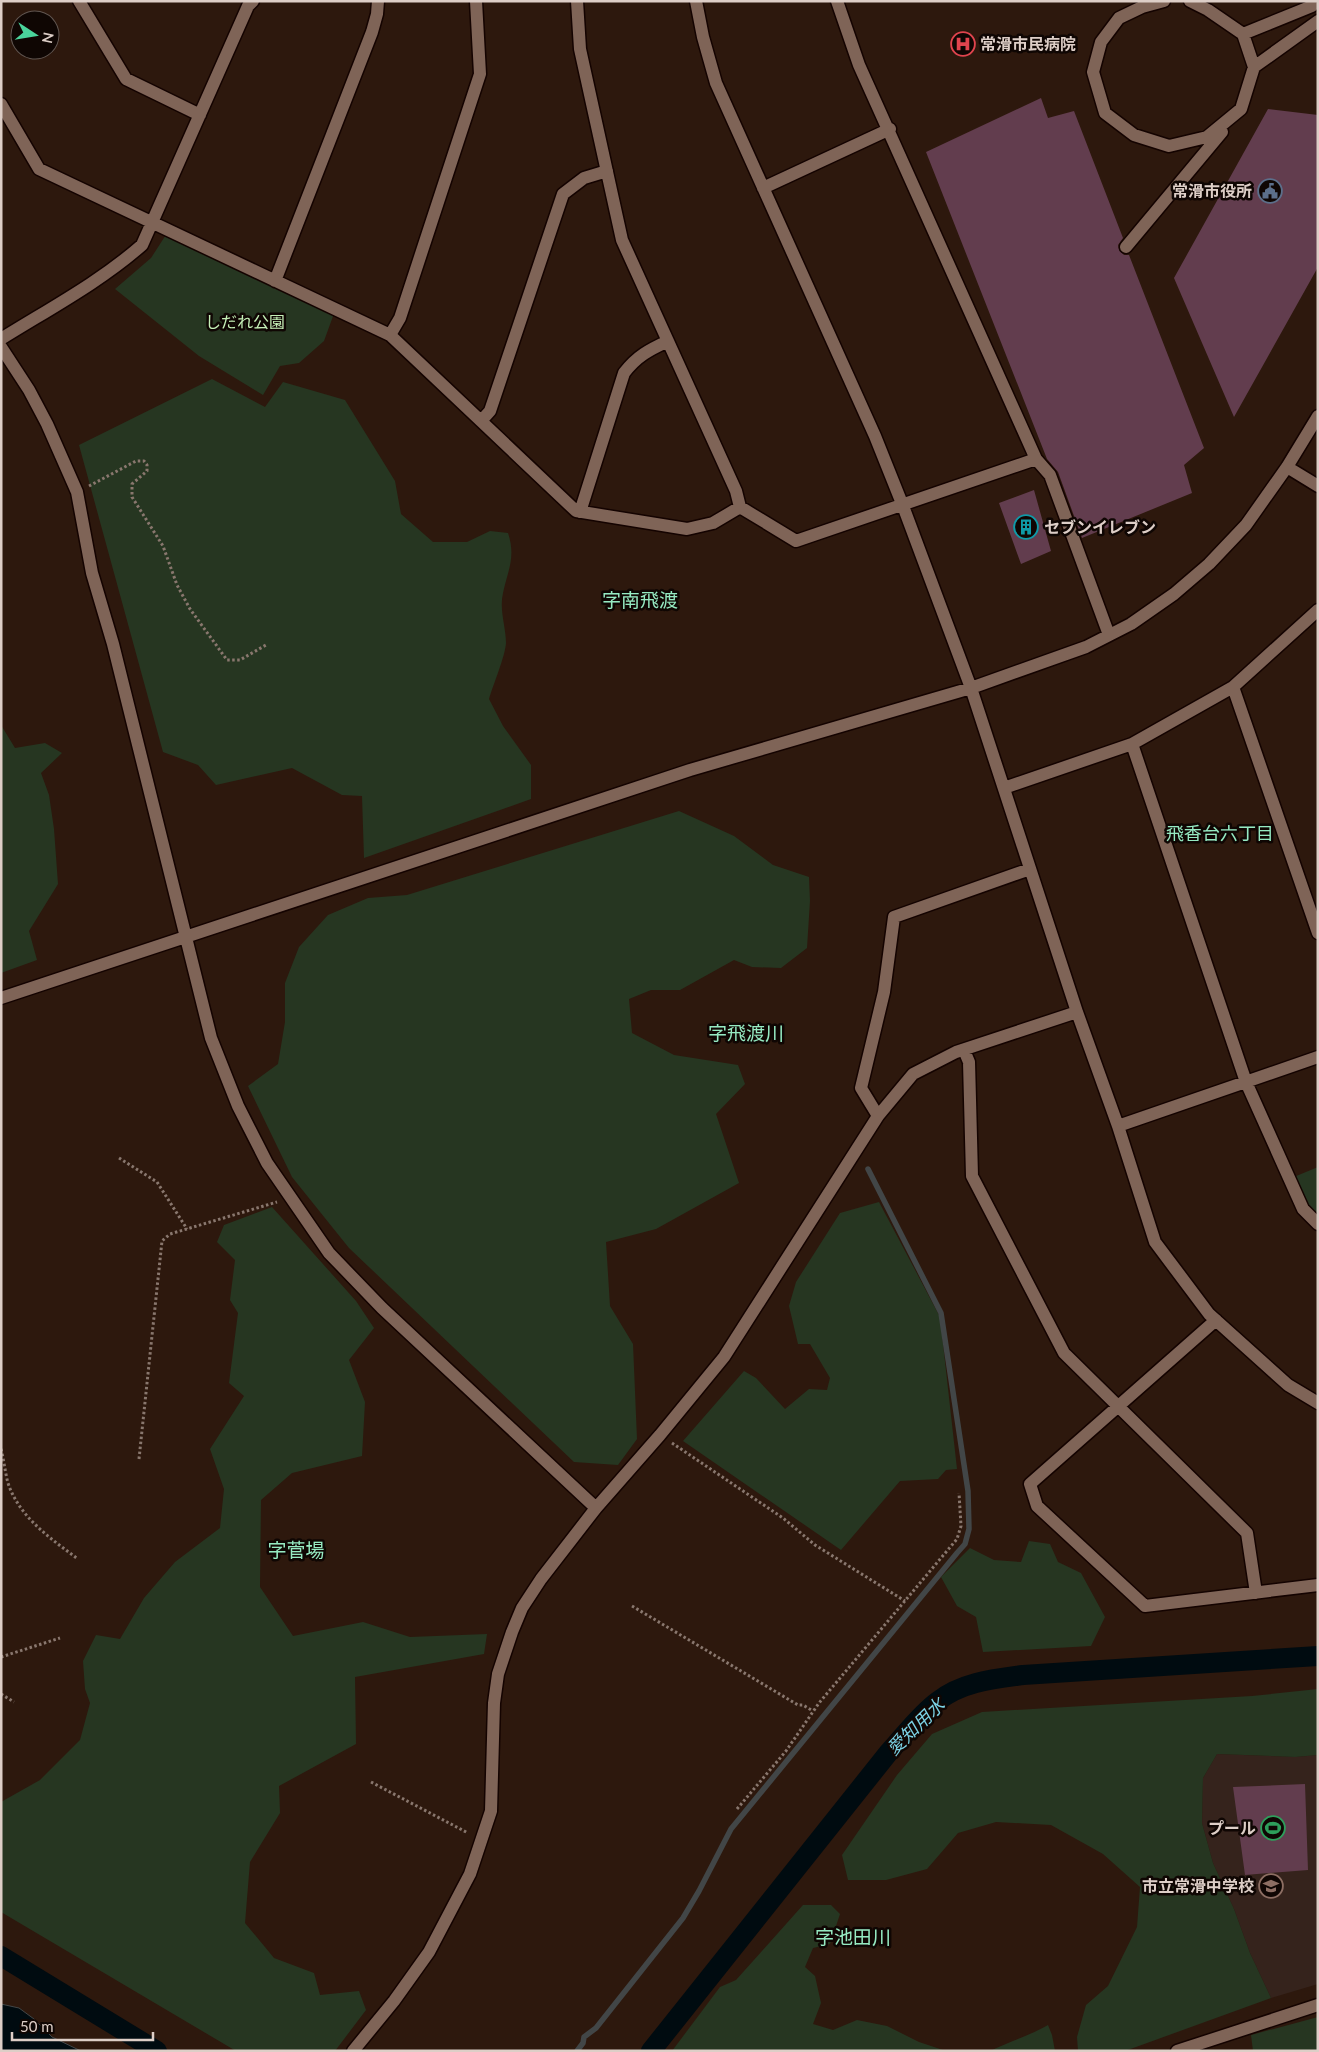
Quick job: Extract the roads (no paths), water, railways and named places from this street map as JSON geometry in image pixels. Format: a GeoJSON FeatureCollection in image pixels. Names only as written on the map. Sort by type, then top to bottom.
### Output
{"type":"FeatureCollection","features":[{"type":"Feature","properties":{"kind":"street"},"geometry":{"type":"LineString","coordinates":[[79,1],[126,79],[200,114]]}},
{"type":"Feature","properties":{"kind":"street"},"geometry":{"type":"LineString","coordinates":[[275,281],[372,32],[378,1]]}},
{"type":"Feature","properties":{"kind":"street"},"geometry":{"type":"LineString","coordinates":[[390,335],[400,318],[480,74],[476,1]]}},
{"type":"Feature","properties":{"kind":"street"},"geometry":{"type":"LineString","coordinates":[[577,1],[580,49],[622,240],[736,491],[740,508],[796,541],[1036,459]]}},
{"type":"Feature","properties":{"kind":"street"},"geometry":{"type":"LineString","coordinates":[[696,1],[703,37],[716,83],[875,436],[971,688],[1077,1012],[1118,1126],[1155,1242],[1209,1314],[1288,1385],[1318,1403]]}},
{"type":"Feature","properties":{"kind":"street"},"geometry":{"type":"LineString","coordinates":[[837,1],[859,65],[890,129],[1036,459],[1050,475],[1109,635]]}},
{"type":"Feature","properties":{"kind":"street"},"geometry":{"type":"LineString","coordinates":[[1164,1],[1142,6],[1119,18],[1102,42],[1093,72],[1105,114],[1134,135],[1169,146],[1208,137],[1241,109]]}},
{"type":"Feature","properties":{"kind":"street"},"geometry":{"type":"LineString","coordinates":[[1126,247],[1241,109],[1254,67],[1243,34],[1208,10],[1190,1]]}},
{"type":"Feature","properties":{"kind":"street"},"geometry":{"type":"LineString","coordinates":[[1,339],[124,260],[142,245],[247,3]]}},
{"type":"Feature","properties":{"kind":"street"},"geometry":{"type":"LineString","coordinates":[[1243,34],[1313,7]]}},
{"type":"Feature","properties":{"kind":"street"},"geometry":{"type":"LineString","coordinates":[[1254,67],[1318,21]]}},
{"type":"Feature","properties":{"kind":"street"},"geometry":{"type":"LineString","coordinates":[[1,104],[39,169],[390,335],[576,511],[687,529],[713,524],[740,508]]}},
{"type":"Feature","properties":{"kind":"street"},"geometry":{"type":"LineString","coordinates":[[763,188],[890,129]]}},
{"type":"Feature","properties":{"kind":"street"},"geometry":{"type":"LineString","coordinates":[[481,421],[490,411],[563,194],[584,178],[607,172]]}},
{"type":"Feature","properties":{"kind":"street"},"geometry":{"type":"LineString","coordinates":[[580,512],[624,373],[643,352],[668,341]]}},
{"type":"Feature","properties":{"kind":"street"},"geometry":{"type":"LineString","coordinates":[[1,347],[30,390],[77,492],[92,573],[113,644],[211,1038],[238,1106],[267,1163],[329,1253],[382,1308],[596,1508]]}},
{"type":"Feature","properties":{"kind":"street"},"geometry":{"type":"LineString","coordinates":[[1,998],[690,770],[971,688],[1086,647],[1131,624],[1174,594],[1210,564],[1246,525],[1287,467],[1318,416]]}},
{"type":"Feature","properties":{"kind":"street"},"geometry":{"type":"LineString","coordinates":[[1287,467],[1318,486]]}},
{"type":"Feature","properties":{"kind":"street"},"geometry":{"type":"LineString","coordinates":[[1004,788],[1132,744],[1233,687],[1318,610]]}},
{"type":"Feature","properties":{"kind":"street"},"geometry":{"type":"LineString","coordinates":[[1233,687],[1318,933]]}},
{"type":"Feature","properties":{"kind":"street"},"geometry":{"type":"LineString","coordinates":[[1132,744],[1246,1082],[1303,1209],[1318,1224]]}},
{"type":"Feature","properties":{"kind":"street"},"geometry":{"type":"LineString","coordinates":[[878,1116],[861,1088],[884,992],[894,917],[1030,869]]}},
{"type":"Feature","properties":{"kind":"street"},"geometry":{"type":"LineString","coordinates":[[353,2051],[394,2001],[429,1952],[470,1874],[491,1812],[494,1703],[498,1674],[505,1650],[522,1608],[541,1578],[596,1508],[660,1435],[724,1357],[878,1116],[913,1074],[964,1050],[1077,1012]]}},
{"type":"Feature","properties":{"kind":"street"},"geometry":{"type":"LineString","coordinates":[[964,1050],[969,1062],[972,1176],[1064,1353],[1247,1533],[1256,1593]]}},
{"type":"Feature","properties":{"kind":"street"},"geometry":{"type":"LineString","coordinates":[[1118,1126],[1318,1057]]}},
{"type":"Feature","properties":{"kind":"street"},"geometry":{"type":"LineString","coordinates":[[1216,1320],[1030,1484],[1037,1506],[1145,1606],[1318,1585]]}},
{"type":"Feature","properties":{"kind":"street"},"geometry":{"type":"LineString","coordinates":[[1177,2051],[1318,2005]]}},
{"type":"Feature","properties":{"kind":"waterway"},"geometry":{"type":"LineString","coordinates":[[577,2051],[583,2043],[584,2037],[596,2028],[683,1918],[731,1829],[965,1544],[969,1529],[968,1491],[941,1313],[868,1169]]}},
{"type":"Feature","properties":{"kind":"waterway","name":"愛知用水"},"geometry":{"type":"LineString","coordinates":[[651,2051],[889,1752],[925,1712],[957,1689],[978,1682],[1023,1675],[1318,1656]]}},
{"type":"Feature","properties":{"kind":"waterway","name":"愛知用水"},"geometry":{"type":"LineString","coordinates":[[1,1956],[157,2051]]}},
{"type":"Feature","properties":{"kind":"place","name":"常滑市民病院"},"geometry":{"type":"Point","coordinates":[963,44]}},
{"type":"Feature","properties":{"kind":"place","name":"常滑市役所"},"geometry":{"type":"Point","coordinates":[1270,191]}},
{"type":"Feature","properties":{"kind":"place","name":"セブンイレブン"},"geometry":{"type":"Point","coordinates":[1026,527]}},
{"type":"Feature","properties":{"kind":"place","name":"プール"},"geometry":{"type":"Point","coordinates":[1273,1828]}},
{"type":"Feature","properties":{"kind":"place","name":"市立常滑中学校"},"geometry":{"type":"Point","coordinates":[1271,1886]}},
{"type":"Feature","properties":{"kind":"district","name":"字南飛渡"},"geometry":{"type":"Point","coordinates":[640,600]}},
{"type":"Feature","properties":{"kind":"district","name":"飛香台六丁目"},"geometry":{"type":"Point","coordinates":[1220,834]}},
{"type":"Feature","properties":{"kind":"district","name":"字飛渡川"},"geometry":{"type":"Point","coordinates":[746,1033]}},
{"type":"Feature","properties":{"kind":"district","name":"字菅場"},"geometry":{"type":"Point","coordinates":[296,1550]}},
{"type":"Feature","properties":{"kind":"district","name":"字池田川"},"geometry":{"type":"Point","coordinates":[853,1937]}},
{"type":"Feature","properties":{"kind":"park label","name":"しだれ公園"},"geometry":{"type":"Point","coordinates":[245,322]}}]}
